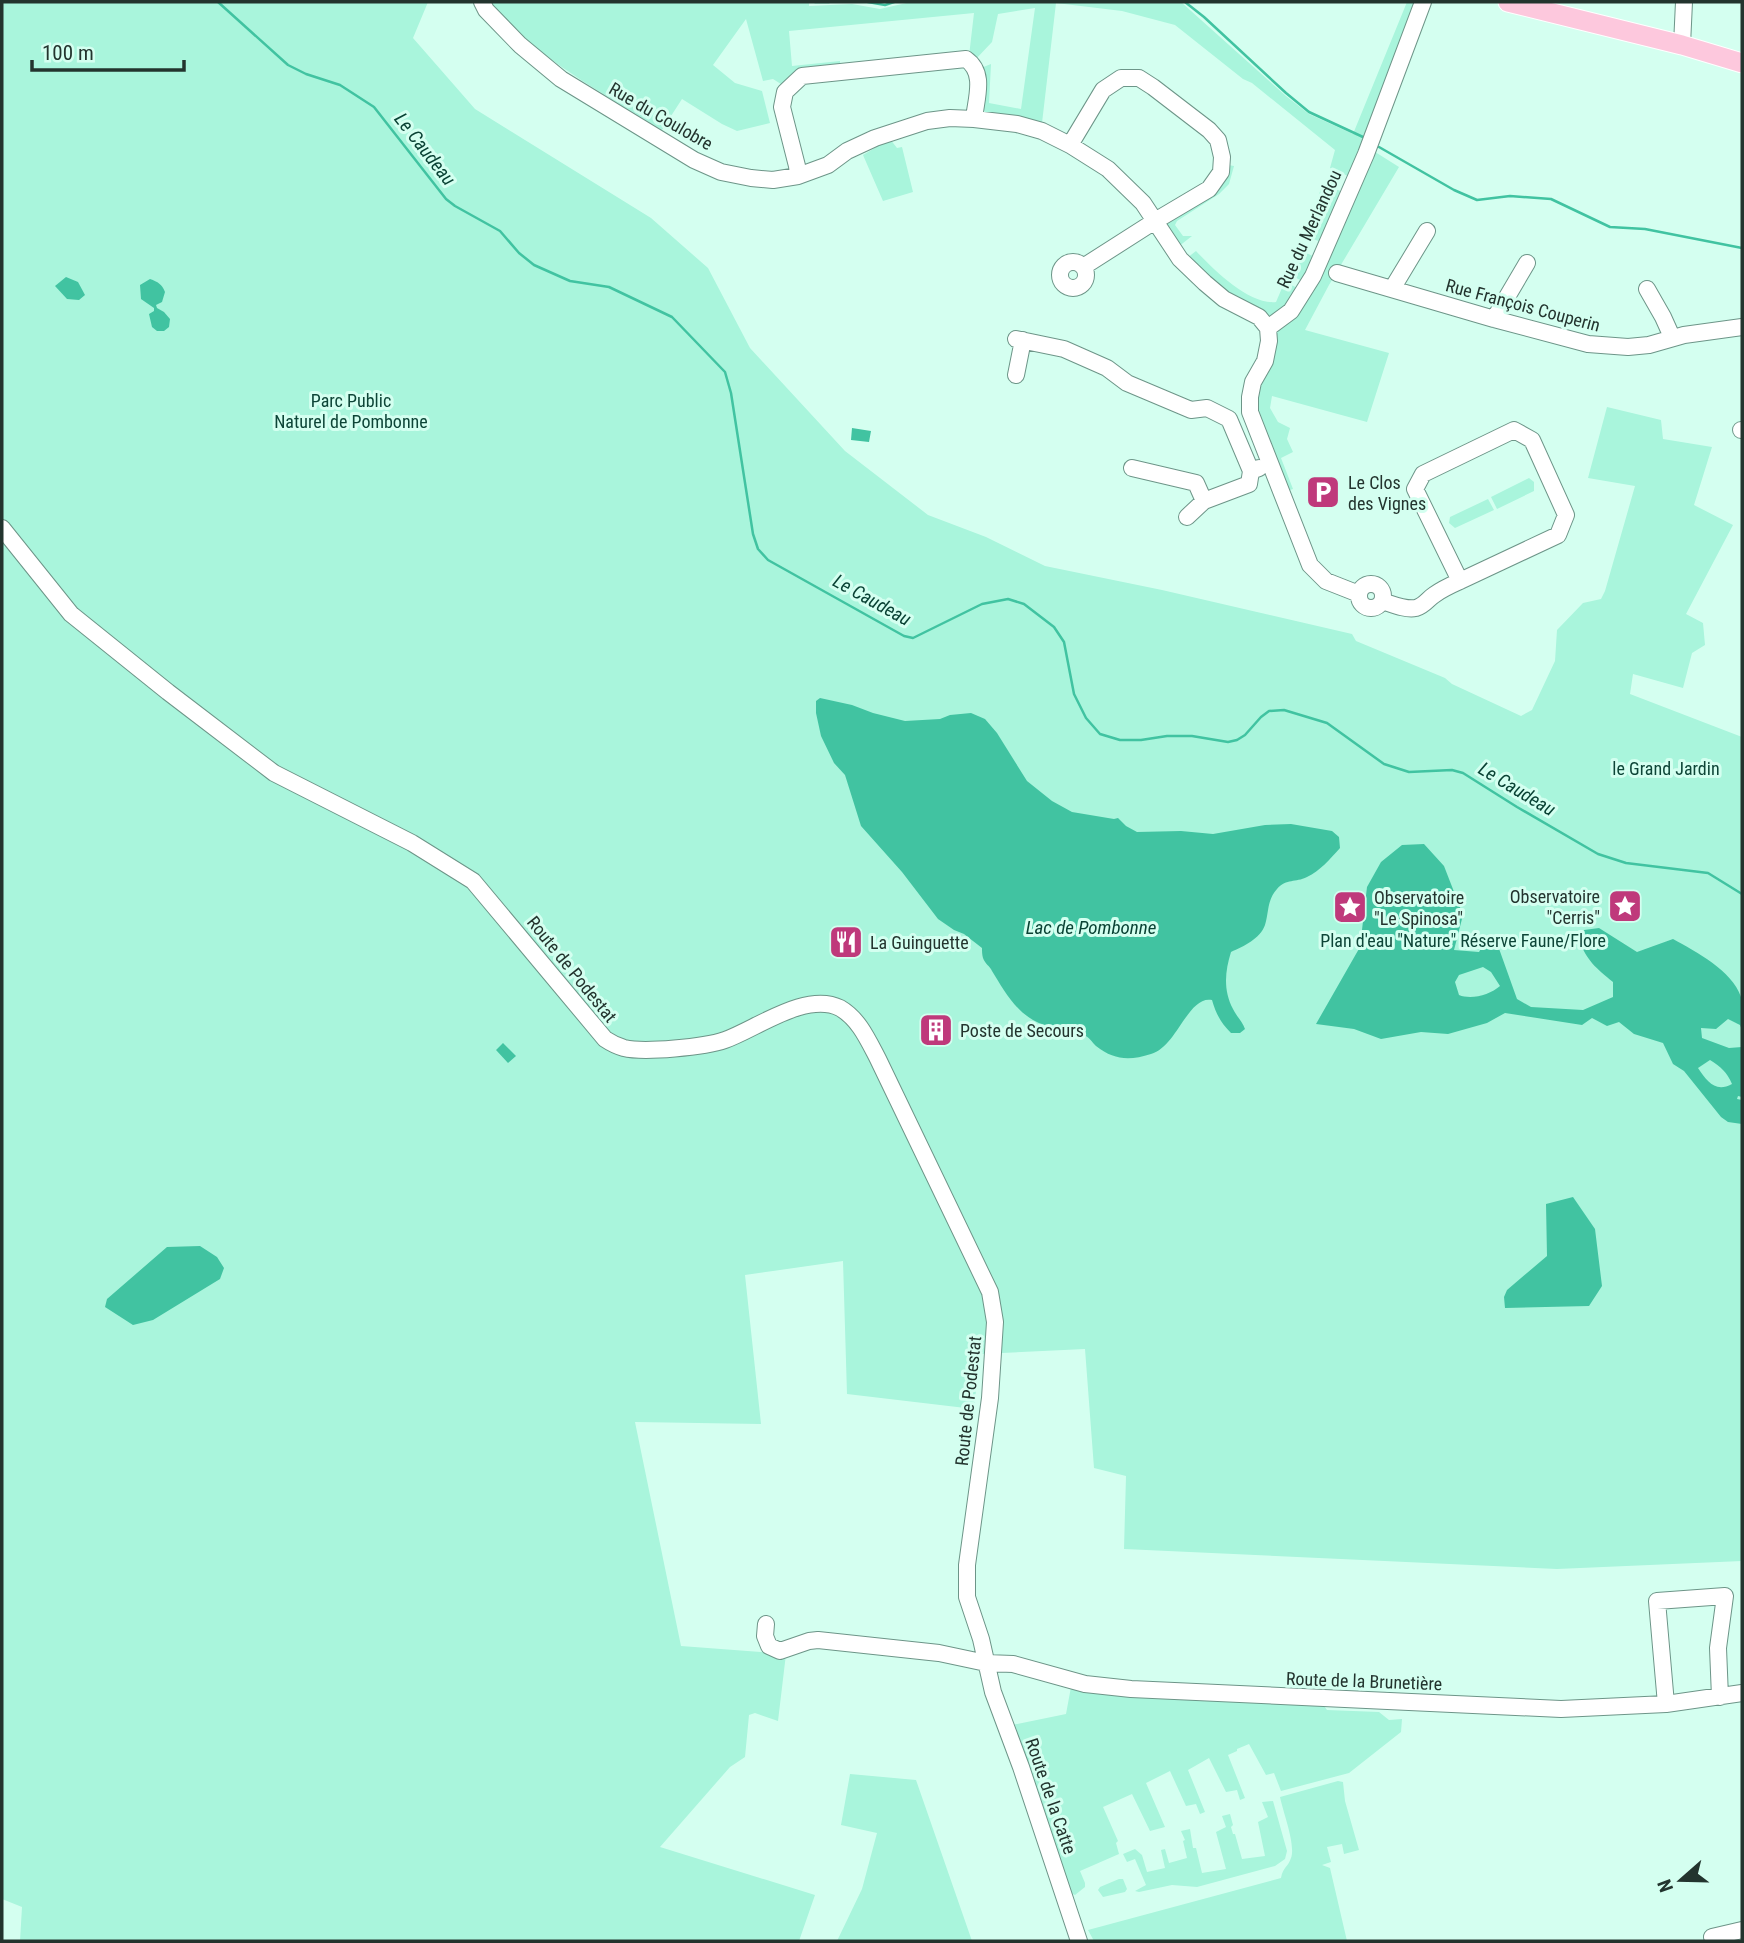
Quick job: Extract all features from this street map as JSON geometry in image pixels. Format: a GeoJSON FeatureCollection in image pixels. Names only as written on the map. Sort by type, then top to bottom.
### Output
{"type":"FeatureCollection","features":[{"type":"Feature","properties":{"kind":"main road"},"geometry":{"type":"LineString","coordinates":[[1508,2],[1682,45],[1742,63]]}},
{"type":"Feature","properties":{"kind":"street","name":"Rue du Coulobre"},"geometry":{"type":"LineString","coordinates":[[482,2],[486,10],[520,45],[561,79],[694,160],[721,172],[773,180],[798,176],[828,164],[847,151],[900,129],[950,118],[1017,124],[1042,131],[1108,169],[1143,204],[1181,259],[1205,284],[1224,299],[1259,317],[1268,328]]}},
{"type":"Feature","properties":{"kind":"street","name":"Rue du Merlandou"},"geometry":{"type":"LineString","coordinates":[[1268,328],[1291,310],[1312,276],[1366,154],[1423,2]]}},
{"type":"Feature","properties":{"kind":"street"},"geometry":{"type":"LineString","coordinates":[[1682,45],[1684,2]]}},
{"type":"Feature","properties":{"kind":"street"},"geometry":{"type":"LineString","coordinates":[[798,176],[782,107],[785,92],[802,76],[967,59],[975,65],[979,78],[974,119]]}},
{"type":"Feature","properties":{"kind":"street"},"geometry":{"type":"LineString","coordinates":[[1070,145],[1103,90],[1121,78],[1139,78],[1209,130],[1218,140],[1222,157],[1221,172],[1209,189],[1083,267]]}},
{"type":"Feature","properties":{"kind":"street"},"geometry":{"type":"LineString","coordinates":[[1392,289],[1427,231]]}},
{"type":"Feature","properties":{"kind":"street"},"geometry":{"type":"LineString","coordinates":[[1494,319],[1527,262]]}},
{"type":"Feature","properties":{"kind":"street","name":"Rue François Couperin"},"geometry":{"type":"LineString","coordinates":[[1337,273],[1588,344],[1628,347],[1649,345],[1672,337],[1742,327]]}},
{"type":"Feature","properties":{"kind":"street"},"geometry":{"type":"LineString","coordinates":[[1647,289],[1672,337]]}},
{"type":"Feature","properties":{"kind":"street"},"geometry":{"type":"LineString","coordinates":[[1268,328],[1269,341],[1265,362],[1253,382],[1250,412],[1310,565],[1326,581],[1359,594],[1362,587],[1373,583],[1382,589],[1382,601],[1416,608],[1460,581],[1558,535],[1566,515],[1532,440],[1514,430],[1423,474],[1415,489],[1460,581]]}},
{"type":"Feature","properties":{"kind":"street"},"geometry":{"type":"LineString","coordinates":[[1016,375],[1019,340],[1063,349],[1107,368],[1127,383],[1191,410],[1207,408],[1229,419],[1251,471],[1249,484],[1204,501],[1187,517]]}},
{"type":"Feature","properties":{"kind":"street"},"geometry":{"type":"LineString","coordinates":[[1251,471],[1271,464]]}},
{"type":"Feature","properties":{"kind":"street"},"geometry":{"type":"LineString","coordinates":[[1132,468],[1196,483],[1204,501]]}},
{"type":"Feature","properties":{"kind":"street","name":"Route de Podestat"},"geometry":{"type":"LineString","coordinates":[[2,528],[71,614],[274,773],[412,844],[473,881],[605,1039],[626,1049],[701,1046],[723,1041],[799,1007],[815,1003],[841,1009],[861,1028],[990,1292],[995,1322],[990,1398],[967,1565],[967,1597],[986,1663]]}},
{"type":"Feature","properties":{"kind":"street"},"geometry":{"type":"LineString","coordinates":[[1665,1704],[1657,1601],[1726,1596],[1718,1648],[1720,1697]]}},
{"type":"Feature","properties":{"kind":"street","name":"Route de la Brunetière"},"geometry":{"type":"LineString","coordinates":[[766,1624],[765,1636],[774,1650],[780,1651],[818,1640],[939,1653],[986,1663],[1013,1664],[1085,1684],[1130,1689],[1561,1709],[1665,1704],[1742,1693]]}},
{"type":"Feature","properties":{"kind":"street","name":"Route de la Catte"},"geometry":{"type":"LineString","coordinates":[[986,1663],[993,1692],[1079,1941]]}},
{"type":"Feature","properties":{"kind":"street"},"geometry":{"type":"LineString","coordinates":[[1713,1937],[1742,1930]]}},
{"type":"Feature","properties":{"kind":"green space"},"geometry":{"type":"Polygon","coordinates":[[[2,2],[428,2],[413,38],[475,109],[651,218],[708,268],[750,348],[845,451],[928,515],[986,537],[1045,566],[1352,634],[1356,641],[1445,678],[1452,684],[1521,716],[1532,710],[1555,661],[1557,630],[1583,603],[1601,599],[1605,591],[1635,486],[1588,478],[1607,407],[1661,420],[1663,439],[1712,447],[1694,505],[1733,525],[1686,614],[1703,623],[1705,645],[1692,653],[1683,688],[1633,674],[1630,694],[1742,737],[1742,1561],[1557,1569],[1124,1549],[1126,1476],[1094,1468],[1085,1349],[980,1354],[974,1409],[847,1394],[843,1261],[745,1275],[761,1424],[635,1422],[681,1646],[786,1654],[778,1721],[755,1713],[749,1715],[745,1757],[730,1767],[660,1847],[815,1895],[799,1941],[20,1941],[22,1907],[2,1899],[2,2]]]}},
{"type":"Feature","properties":{"kind":"green space"},"geometry":{"type":"Polygon","coordinates":[[[490,2],[809,2],[809,6],[852,4],[880,9],[911,2],[1181,2],[1309,114],[1353,134],[1407,2],[1416,2],[1350,177],[1330,168],[1335,150],[1175,25],[1122,11],[1056,3],[1042,123],[985,113],[982,104],[981,68],[991,64],[989,103],[1021,109],[1035,8],[998,14],[992,42],[975,60],[969,56],[974,13],[789,31],[792,66],[840,61],[840,67],[784,86],[773,79],[763,81],[746,19],[713,65],[735,83],[762,91],[770,123],[737,131],[682,99],[662,130],[548,57],[508,22],[490,2]]]}},
{"type":"Feature","properties":{"kind":"green space"},"geometry":{"type":"Polygon","coordinates":[[[890,139],[897,148],[902,147],[913,192],[883,201],[863,155],[890,139]]]}},
{"type":"Feature","properties":{"kind":"green space"},"geometry":{"type":"Polygon","coordinates":[[[1372,150],[1399,167],[1305,330],[1389,353],[1367,422],[1272,396],[1270,408],[1278,422],[1290,428],[1287,439],[1293,452],[1281,458],[1293,489],[1286,490],[1256,413],[1254,395],[1276,330],[1372,150]]]}},
{"type":"Feature","properties":{"kind":"green space"},"geometry":{"type":"Polygon","coordinates":[[[1228,165],[1234,166],[1229,184],[1219,194],[1177,221],[1175,225],[1183,236],[1192,236],[1178,247],[1165,230],[1168,220],[1228,165]]]}},
{"type":"Feature","properties":{"kind":"green space"},"geometry":{"type":"Polygon","coordinates":[[[1323,184],[1343,192],[1321,242],[1303,235],[1323,184]]]}},
{"type":"Feature","properties":{"kind":"green space"},"geometry":{"type":"Polygon","coordinates":[[[1298,249],[1315,257],[1302,281],[1287,273],[1298,249]]]}},
{"type":"Feature","properties":{"kind":"green space"},"geometry":{"type":"Polygon","coordinates":[[[1196,251],[1233,285],[1255,298],[1276,302],[1285,281],[1297,288],[1282,312],[1272,315],[1252,310],[1187,258],[1196,251]]]}},
{"type":"Feature","properties":{"kind":"green space"},"geometry":{"type":"Polygon","coordinates":[[[1529,478],[1534,482],[1534,491],[1497,509],[1491,497],[1529,478]]]}},
{"type":"Feature","properties":{"kind":"green space"},"geometry":{"type":"Polygon","coordinates":[[[1488,499],[1494,510],[1455,528],[1449,523],[1450,517],[1488,499]]]}},
{"type":"Feature","properties":{"kind":"green space"},"geometry":{"type":"Polygon","coordinates":[[[1071,1687],[1322,1703],[1327,1710],[1379,1712],[1389,1720],[1402,1719],[1401,1732],[1349,1773],[1281,1791],[1274,1773],[1266,1775],[1249,1744],[1237,1749],[1228,1755],[1245,1798],[1240,1800],[1237,1790],[1226,1792],[1209,1758],[1188,1770],[1205,1812],[1200,1814],[1196,1804],[1186,1806],[1170,1771],[1146,1783],[1165,1827],[1150,1831],[1132,1794],[1103,1807],[1118,1841],[1116,1843],[1119,1854],[1080,1871],[1085,1887],[1075,1895],[1068,1892],[1012,1725],[1066,1714],[1071,1687]]]}},
{"type":"Feature","properties":{"kind":"green space"},"geometry":{"type":"Polygon","coordinates":[[[850,1774],[916,1780],[972,1941],[837,1941],[862,1889],[877,1833],[841,1825],[850,1774]]]}},
{"type":"Feature","properties":{"kind":"green space"},"geometry":{"type":"Polygon","coordinates":[[[1338,1781],[1343,1782],[1345,1801],[1359,1850],[1344,1854],[1342,1844],[1327,1847],[1331,1862],[1322,1865],[1330,1868],[1347,1941],[1094,1941],[1088,1930],[1281,1878],[1292,1852],[1291,1837],[1280,1797],[1338,1781]]]}},
{"type":"Feature","properties":{"kind":"green space"},"geometry":{"type":"Polygon","coordinates":[[[1273,1801],[1287,1851],[1285,1859],[1275,1866],[1197,1887],[1172,1885],[1135,1891],[1146,1885],[1135,1859],[1127,1862],[1123,1854],[1135,1849],[1142,1855],[1147,1872],[1165,1868],[1161,1850],[1165,1849],[1169,1863],[1187,1858],[1181,1831],[1190,1829],[1193,1848],[1196,1848],[1202,1873],[1226,1869],[1216,1832],[1226,1827],[1222,1816],[1230,1814],[1233,1825],[1231,1827],[1242,1859],[1265,1856],[1258,1822],[1268,1817],[1262,1802],[1273,1801]]]}},
{"type":"Feature","properties":{"kind":"green space"},"geometry":{"type":"Polygon","coordinates":[[[1123,1879],[1127,1889],[1125,1892],[1103,1897],[1098,1890],[1100,1887],[1123,1879]]]}},
{"type":"Feature","properties":{"kind":"water"},"geometry":{"type":"Polygon","coordinates":[[[66,277],[78,282],[85,295],[79,300],[67,299],[55,286],[66,277]]]}},
{"type":"Feature","properties":{"kind":"water"},"geometry":{"type":"Polygon","coordinates":[[[150,279],[163,287],[165,292],[162,302],[156,305],[170,319],[169,327],[164,331],[157,331],[152,327],[149,314],[154,308],[141,299],[140,285],[150,279]]]}},
{"type":"Feature","properties":{"kind":"water"},"geometry":{"type":"Polygon","coordinates":[[[852,428],[871,431],[869,442],[851,440],[852,428]]]}},
{"type":"Feature","properties":{"kind":"water","name":"Lac de Pombonne"},"geometry":{"type":"Polygon","coordinates":[[[820,698],[905,721],[940,719],[971,713],[985,719],[1027,781],[1052,801],[1072,812],[1118,818],[1137,832],[1181,831],[1213,834],[1265,825],[1291,824],[1332,831],[1339,837],[1340,848],[1312,874],[1284,883],[1277,889],[1270,902],[1263,930],[1251,942],[1231,952],[1226,988],[1233,1009],[1245,1029],[1240,1033],[1231,1033],[1219,1018],[1212,1000],[1204,1001],[1196,1005],[1160,1049],[1136,1058],[1116,1057],[1103,1051],[1084,1035],[1039,1023],[1020,1010],[985,962],[982,948],[938,919],[902,872],[861,826],[845,775],[834,763],[821,736],[816,713],[816,701],[820,698]]]}},
{"type":"Feature","properties":{"kind":"water"},"geometry":{"type":"Polygon","coordinates":[[[1424,844],[1444,866],[1463,915],[1454,950],[1479,952],[1486,940],[1497,943],[1517,999],[1531,1007],[1583,1010],[1613,997],[1613,982],[1593,964],[1582,947],[1579,940],[1584,930],[1599,928],[1637,952],[1673,939],[1722,970],[1741,997],[1742,1030],[1740,1025],[1728,1019],[1716,1029],[1701,1028],[1702,1038],[1729,1048],[1742,1047],[1742,1097],[1738,1096],[1737,1099],[1742,1100],[1742,1124],[1728,1122],[1721,1117],[1684,1071],[1673,1064],[1663,1043],[1634,1034],[1619,1022],[1607,1026],[1592,1018],[1582,1025],[1505,1013],[1487,1023],[1448,1034],[1421,1032],[1381,1039],[1354,1029],[1316,1024],[1360,947],[1367,887],[1381,862],[1402,845],[1424,844]],[[1483,967],[1459,975],[1455,982],[1459,995],[1480,996],[1500,986],[1491,972],[1483,967]],[[1710,1060],[1698,1068],[1708,1081],[1721,1087],[1732,1084],[1723,1070],[1710,1060]]]}},
{"type":"Feature","properties":{"kind":"water"},"geometry":{"type":"Polygon","coordinates":[[[503,1043],[516,1056],[508,1063],[496,1050],[503,1043]]]}},
{"type":"Feature","properties":{"kind":"water"},"geometry":{"type":"Polygon","coordinates":[[[1573,1197],[1595,1229],[1602,1286],[1589,1306],[1505,1308],[1504,1297],[1507,1290],[1547,1256],[1546,1204],[1573,1197]]]}},
{"type":"Feature","properties":{"kind":"water"},"geometry":{"type":"Polygon","coordinates":[[[200,1246],[217,1257],[224,1268],[220,1279],[153,1320],[133,1325],[105,1307],[107,1299],[167,1247],[200,1246]]]}},
{"type":"Feature","properties":{"kind":"waterway","name":"Le Caudeau"},"geometry":{"type":"LineString","coordinates":[[218,2],[288,65],[340,85],[374,107],[446,199],[500,231],[519,253],[534,265],[570,281],[609,287],[672,317],[725,372],[731,393],[753,534],[758,549],[768,560],[904,636],[913,638],[982,604],[1008,599],[1024,604],[1054,627],[1064,642],[1074,694],[1086,718],[1100,734],[1120,740],[1192,736],[1228,742],[1245,735],[1269,711],[1284,710],[1327,723],[1384,764],[1409,772],[1452,770],[1463,773],[1598,854],[1626,863],[1708,873],[1742,894]]}},
{"type":"Feature","properties":{"kind":"waterway"},"geometry":{"type":"LineString","coordinates":[[815,2],[829,2]]}},
{"type":"Feature","properties":{"kind":"waterway"},"geometry":{"type":"LineString","coordinates":[[868,2],[885,5],[894,2]]}},
{"type":"Feature","properties":{"kind":"waterway"},"geometry":{"type":"LineString","coordinates":[[1185,2],[1309,112],[1363,137]]}},
{"type":"Feature","properties":{"kind":"waterway"},"geometry":{"type":"LineString","coordinates":[[1379,147],[1454,190],[1477,200],[1510,196],[1551,199],[1610,227],[1645,229],[1742,248]]}},
{"type":"Feature","properties":{"kind":"place","name":"Le Clos des Vignes"},"geometry":{"type":"Point","coordinates":[1323,492]}},
{"type":"Feature","properties":{"kind":"place","name":"Observatoire \"Cerris\""},"geometry":{"type":"Point","coordinates":[1625,906]}},
{"type":"Feature","properties":{"kind":"place","name":"Observatoire \"Le Spinosa\""},"geometry":{"type":"Point","coordinates":[1350,907]}},
{"type":"Feature","properties":{"kind":"place","name":"La Guinguette"},"geometry":{"type":"Point","coordinates":[846,942]}},
{"type":"Feature","properties":{"kind":"place","name":"Poste de Secours"},"geometry":{"type":"Point","coordinates":[936,1030]}},
{"type":"Feature","properties":{"kind":"park label","name":"Parc Public Naturel de Pombonne"},"geometry":{"type":"Point","coordinates":[351,410]}},
{"type":"Feature","properties":{"kind":"park label","name":"le Grand Jardin"},"geometry":{"type":"Point","coordinates":[1666,768]}},
{"type":"Feature","properties":{"kind":"park label","name":"Plan d'eau \"Nature\" Réserve Faune/Flore"},"geometry":{"type":"Point","coordinates":[1463,940]}}]}
